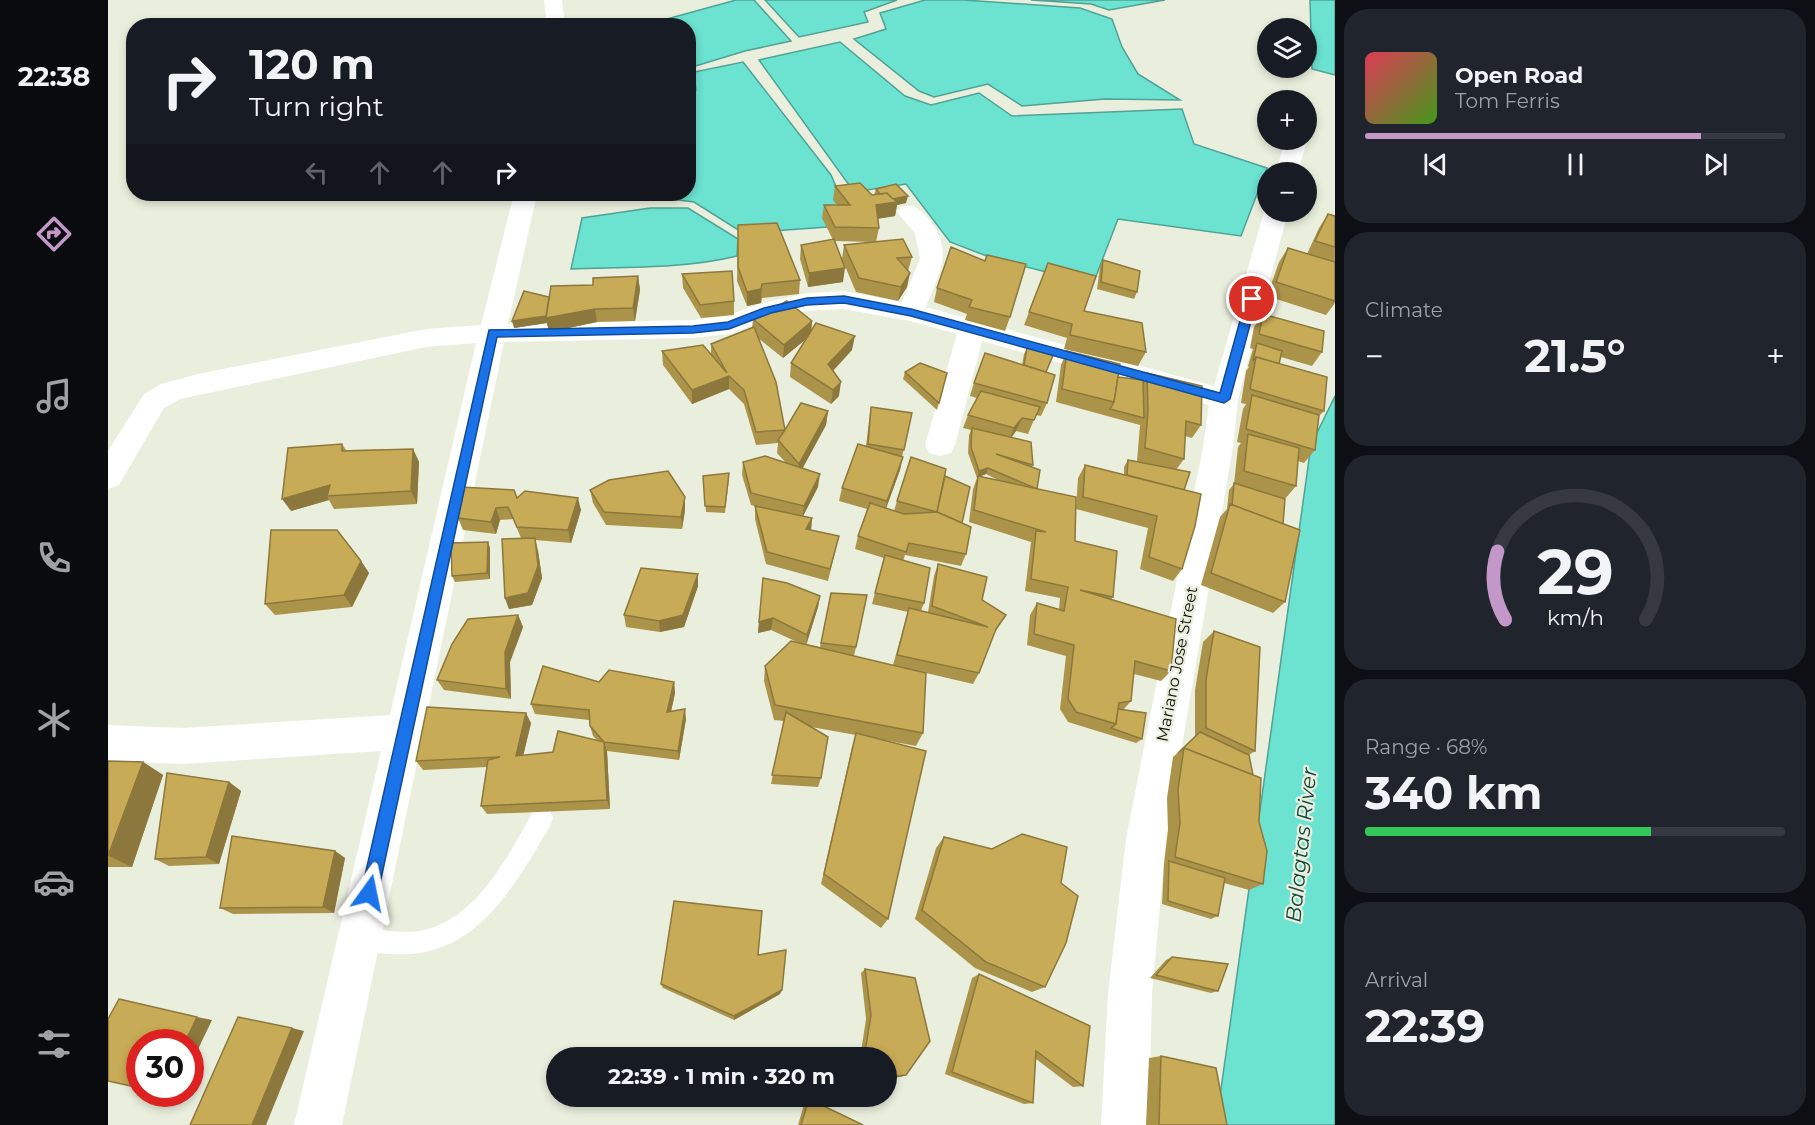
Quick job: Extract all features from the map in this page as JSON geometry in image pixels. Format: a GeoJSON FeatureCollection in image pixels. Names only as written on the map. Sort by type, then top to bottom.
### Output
{"type":"FeatureCollection","features":[{"type":"Feature","properties":{"kind":"street"},"geometry":{"type":"LineString","coordinates":[[553,0],[555,18]]}},
{"type":"Feature","properties":{"kind":"street"},"geometry":{"type":"LineString","coordinates":[[318,1125],[492,333],[523,201]]}},
{"type":"Feature","properties":{"kind":"street"},"geometry":{"type":"LineString","coordinates":[[909,212],[927,232],[932,259],[911,312]]}},
{"type":"Feature","properties":{"kind":"street","name":"Mariano Jose Street"},"geometry":{"type":"LineString","coordinates":[[1125,1125],[1130,994],[1146,839],[1218,447],[1224,399],[1273,222]]}},
{"type":"Feature","properties":{"kind":"street"},"geometry":{"type":"LineString","coordinates":[[108,477],[154,401],[171,391],[426,338],[492,333],[693,329],[729,325],[768,310],[807,302],[844,300],[911,312],[1224,399]]}},
{"type":"Feature","properties":{"kind":"street"},"geometry":{"type":"LineString","coordinates":[[940,445],[971,330]]}},
{"type":"Feature","properties":{"kind":"street"},"geometry":{"type":"LineString","coordinates":[[108,743],[183,746],[404,732]]}},
{"type":"Feature","properties":{"kind":"lane"},"geometry":{"type":"LineString","coordinates":[[359,939],[423,942],[463,924],[503,884],[542,818]]}},
{"type":"Feature","properties":{"kind":"water"},"geometry":{"type":"Polygon","coordinates":[[[736,0],[754,0],[791,41],[745,51],[696,66],[696,18],[670,18],[736,0]]]}},
{"type":"Feature","properties":{"kind":"water"},"geometry":{"type":"Polygon","coordinates":[[[765,0],[897,0],[864,12],[868,22],[799,37],[765,0]]]}},
{"type":"Feature","properties":{"kind":"water"},"geometry":{"type":"Polygon","coordinates":[[[925,0],[964,0],[1080,8],[1112,19],[1122,47],[1138,74],[1180,100],[1105,99],[1022,106],[988,84],[934,97],[919,91],[854,39],[886,29],[880,13],[925,0]]]}},
{"type":"Feature","properties":{"kind":"water"},"geometry":{"type":"Polygon","coordinates":[[[1031,0],[1165,0],[1109,10],[1091,4],[1031,0]]]}},
{"type":"Feature","properties":{"kind":"water"},"geometry":{"type":"Polygon","coordinates":[[[1310,0],[1335,0],[1335,75],[1317,70],[1317,18],[1311,18],[1310,0]]]}},
{"type":"Feature","properties":{"kind":"water"},"geometry":{"type":"Polygon","coordinates":[[[840,42],[905,96],[931,105],[979,93],[1012,116],[1182,109],[1194,144],[1257,165],[1257,194],[1241,236],[1118,219],[1093,284],[992,258],[950,242],[906,184],[854,192],[759,60],[840,42]]]}},
{"type":"Feature","properties":{"kind":"water"},"geometry":{"type":"Polygon","coordinates":[[[743,62],[831,175],[838,191],[841,226],[743,233],[694,202],[686,201],[696,201],[696,72],[743,62]]]}},
{"type":"Feature","properties":{"kind":"water"},"geometry":{"type":"Polygon","coordinates":[[[650,208],[688,208],[738,239],[737,256],[675,265],[571,269],[582,218],[650,208]]]}},
{"type":"Feature","properties":{"kind":"water","name":"Balagtas River"},"geometry":{"type":"Polygon","coordinates":[[[1335,396],[1335,1125],[1216,1125],[1311,445],[1335,396]]]}},
{"type":"Feature","properties":{"kind":"building"},"geometry":{"type":"Polygon","coordinates":[[[860,183],[872,195],[887,193],[897,202],[876,205],[879,228],[835,227],[824,205],[850,205],[835,186],[860,183]]]}},
{"type":"Feature","properties":{"kind":"building"},"geometry":{"type":"Polygon","coordinates":[[[896,184],[908,196],[893,199],[887,193],[880,194],[876,189],[896,184]]]}},
{"type":"Feature","properties":{"kind":"building"},"geometry":{"type":"Polygon","coordinates":[[[1328,214],[1335,216],[1335,247],[1315,241],[1328,214]]]}},
{"type":"Feature","properties":{"kind":"building"},"geometry":{"type":"Polygon","coordinates":[[[777,223],[800,280],[762,284],[761,289],[747,292],[738,267],[738,225],[777,223]]]}},
{"type":"Feature","properties":{"kind":"building"},"geometry":{"type":"Polygon","coordinates":[[[834,239],[845,268],[809,273],[801,245],[834,239]]]}},
{"type":"Feature","properties":{"kind":"building"},"geometry":{"type":"Polygon","coordinates":[[[903,239],[912,257],[897,258],[910,273],[901,287],[859,278],[844,245],[903,239]]]}},
{"type":"Feature","properties":{"kind":"building"},"geometry":{"type":"Polygon","coordinates":[[[951,247],[985,261],[987,255],[1026,264],[1010,317],[969,307],[972,300],[937,288],[951,247]]]}},
{"type":"Feature","properties":{"kind":"building"},"geometry":{"type":"Polygon","coordinates":[[[1288,248],[1335,262],[1335,301],[1276,282],[1288,248]]]}},
{"type":"Feature","properties":{"kind":"building"},"geometry":{"type":"Polygon","coordinates":[[[1103,260],[1140,271],[1137,292],[1101,282],[1103,260]]]}},
{"type":"Feature","properties":{"kind":"building"},"geometry":{"type":"Polygon","coordinates":[[[1048,263],[1096,276],[1084,311],[1142,323],[1146,352],[1070,335],[1072,324],[1029,312],[1048,263]]]}},
{"type":"Feature","properties":{"kind":"building"},"geometry":{"type":"Polygon","coordinates":[[[732,271],[734,301],[700,305],[682,274],[732,271]]]}},
{"type":"Feature","properties":{"kind":"building"},"geometry":{"type":"Polygon","coordinates":[[[638,276],[633,308],[595,309],[546,318],[551,286],[593,285],[593,278],[638,276]]]}},
{"type":"Feature","properties":{"kind":"building"},"geometry":{"type":"Polygon","coordinates":[[[524,291],[549,297],[546,316],[512,321],[524,291]]]}},
{"type":"Feature","properties":{"kind":"building"},"geometry":{"type":"Polygon","coordinates":[[[787,301],[812,321],[784,345],[753,319],[787,301]]]}},
{"type":"Feature","properties":{"kind":"building"},"geometry":{"type":"Polygon","coordinates":[[[1263,314],[1324,331],[1322,352],[1259,334],[1263,314]]]}},
{"type":"Feature","properties":{"kind":"building"},"geometry":{"type":"Polygon","coordinates":[[[816,323],[855,336],[828,364],[841,382],[833,390],[791,363],[816,323]]]}},
{"type":"Feature","properties":{"kind":"building"},"geometry":{"type":"Polygon","coordinates":[[[754,327],[776,382],[785,430],[756,432],[744,390],[729,376],[692,390],[662,351],[703,345],[727,373],[711,344],[754,327]]]}},
{"type":"Feature","properties":{"kind":"building"},"geometry":{"type":"Polygon","coordinates":[[[1257,343],[1282,351],[1279,364],[1256,357],[1253,360],[1257,343]]]}},
{"type":"Feature","properties":{"kind":"building"},"geometry":{"type":"Polygon","coordinates":[[[1027,348],[1054,353],[1046,372],[1024,365],[1027,348]]]}},
{"type":"Feature","properties":{"kind":"building"},"geometry":{"type":"Polygon","coordinates":[[[1067,351],[1120,364],[1114,402],[1062,389],[1067,351]]]}},
{"type":"Feature","properties":{"kind":"building"},"geometry":{"type":"Polygon","coordinates":[[[985,353],[1055,375],[1047,403],[974,383],[985,353]]]}},
{"type":"Feature","properties":{"kind":"building"},"geometry":{"type":"Polygon","coordinates":[[[1256,357],[1327,377],[1324,411],[1250,389],[1256,357]]]}},
{"type":"Feature","properties":{"kind":"building"},"geometry":{"type":"Polygon","coordinates":[[[920,363],[947,373],[939,403],[905,372],[920,363]]]}},
{"type":"Feature","properties":{"kind":"building"},"geometry":{"type":"Polygon","coordinates":[[[1147,373],[1202,386],[1201,425],[1186,421],[1184,459],[1145,448],[1148,411],[1147,373]]]}},
{"type":"Feature","properties":{"kind":"building"},"geometry":{"type":"Polygon","coordinates":[[[1118,377],[1143,380],[1144,418],[1110,409],[1114,402],[1118,377]]]}},
{"type":"Feature","properties":{"kind":"building"},"geometry":{"type":"Polygon","coordinates":[[[981,391],[1040,407],[1034,420],[1022,418],[1014,428],[968,415],[981,391]]]}},
{"type":"Feature","properties":{"kind":"building"},"geometry":{"type":"Polygon","coordinates":[[[1252,395],[1319,415],[1315,450],[1246,429],[1252,395]]]}},
{"type":"Feature","properties":{"kind":"building"},"geometry":{"type":"Polygon","coordinates":[[[801,403],[828,411],[799,464],[778,440],[801,403]]]}},
{"type":"Feature","properties":{"kind":"building"},"geometry":{"type":"Polygon","coordinates":[[[871,407],[912,413],[904,450],[868,444],[871,407]]]}},
{"type":"Feature","properties":{"kind":"building"},"geometry":{"type":"Polygon","coordinates":[[[972,428],[1031,442],[1033,465],[996,454],[1040,470],[1037,489],[988,468],[979,471],[971,447],[972,428]]]}},
{"type":"Feature","properties":{"kind":"building"},"geometry":{"type":"Polygon","coordinates":[[[1248,434],[1299,448],[1296,486],[1244,471],[1248,434]]]}},
{"type":"Feature","properties":{"kind":"building"},"geometry":{"type":"Polygon","coordinates":[[[342,444],[342,451],[413,449],[411,491],[327,496],[330,485],[282,499],[288,448],[342,444]]]}},
{"type":"Feature","properties":{"kind":"building"},"geometry":{"type":"Polygon","coordinates":[[[858,444],[903,457],[887,501],[842,488],[858,444]]]}},
{"type":"Feature","properties":{"kind":"building"},"geometry":{"type":"Polygon","coordinates":[[[765,456],[820,474],[804,506],[751,493],[743,462],[765,456]]]}},
{"type":"Feature","properties":{"kind":"building"},"geometry":{"type":"Polygon","coordinates":[[[911,457],[946,469],[937,512],[897,501],[911,457]]]}},
{"type":"Feature","properties":{"kind":"building"},"geometry":{"type":"Polygon","coordinates":[[[1128,460],[1190,472],[1184,490],[1127,475],[1128,460]]]}},
{"type":"Feature","properties":{"kind":"building"},"geometry":{"type":"Polygon","coordinates":[[[1085,465],[1201,494],[1195,526],[1182,569],[1149,557],[1157,516],[1083,497],[1085,465]]]}},
{"type":"Feature","properties":{"kind":"building"},"geometry":{"type":"Polygon","coordinates":[[[668,471],[685,497],[681,517],[604,512],[590,490],[609,480],[668,471]]]}},
{"type":"Feature","properties":{"kind":"building"},"geometry":{"type":"Polygon","coordinates":[[[729,473],[725,507],[705,506],[703,476],[729,473]]]}},
{"type":"Feature","properties":{"kind":"building"},"geometry":{"type":"Polygon","coordinates":[[[945,476],[970,487],[962,523],[937,512],[945,476]]]}},
{"type":"Feature","properties":{"kind":"building"},"geometry":{"type":"Polygon","coordinates":[[[978,476],[1076,497],[1075,541],[1117,551],[1113,597],[1080,590],[1176,619],[1171,671],[1135,661],[1131,701],[1119,703],[1116,724],[1076,712],[1068,699],[1074,645],[1034,634],[1037,603],[1064,611],[1068,587],[1031,579],[1036,531],[1046,532],[974,510],[978,476]]]}},
{"type":"Feature","properties":{"kind":"building"},"geometry":{"type":"Polygon","coordinates":[[[1234,483],[1285,499],[1283,524],[1232,505],[1234,483]]]}},
{"type":"Feature","properties":{"kind":"building"},"geometry":{"type":"Polygon","coordinates":[[[461,487],[514,490],[517,498],[525,491],[578,498],[568,530],[517,527],[508,507],[496,508],[491,522],[458,518],[461,487]]]}},
{"type":"Feature","properties":{"kind":"building"},"geometry":{"type":"Polygon","coordinates":[[[870,503],[904,514],[937,512],[971,527],[966,554],[909,543],[906,552],[858,536],[870,503]]]}},
{"type":"Feature","properties":{"kind":"building"},"geometry":{"type":"Polygon","coordinates":[[[1230,504],[1300,530],[1285,602],[1211,573],[1230,504]]]}},
{"type":"Feature","properties":{"kind":"building"},"geometry":{"type":"Polygon","coordinates":[[[755,506],[812,518],[806,529],[839,536],[830,569],[767,552],[755,506]]]}},
{"type":"Feature","properties":{"kind":"building"},"geometry":{"type":"Polygon","coordinates":[[[271,530],[337,530],[361,561],[344,595],[265,604],[271,530]]]}},
{"type":"Feature","properties":{"kind":"building"},"geometry":{"type":"Polygon","coordinates":[[[535,538],[538,566],[528,593],[505,598],[502,539],[535,538]]]}},
{"type":"Feature","properties":{"kind":"building"},"geometry":{"type":"Polygon","coordinates":[[[488,542],[487,573],[452,576],[451,543],[488,542]]]}},
{"type":"Feature","properties":{"kind":"building"},"geometry":{"type":"Polygon","coordinates":[[[885,555],[930,568],[924,603],[875,593],[885,555]]]}},
{"type":"Feature","properties":{"kind":"building"},"geometry":{"type":"Polygon","coordinates":[[[938,564],[987,577],[982,600],[1006,615],[996,629],[979,673],[897,655],[909,608],[988,627],[932,606],[938,564]]]}},
{"type":"Feature","properties":{"kind":"building"},"geometry":{"type":"Polygon","coordinates":[[[641,568],[698,574],[683,615],[659,621],[624,615],[641,568]]]}},
{"type":"Feature","properties":{"kind":"building"},"geometry":{"type":"Polygon","coordinates":[[[763,578],[787,583],[820,596],[807,635],[773,618],[759,622],[763,578]]]}},
{"type":"Feature","properties":{"kind":"building"},"geometry":{"type":"Polygon","coordinates":[[[831,593],[867,595],[856,647],[821,643],[831,593]]]}},
{"type":"Feature","properties":{"kind":"building"},"geometry":{"type":"Polygon","coordinates":[[[518,615],[505,652],[506,689],[437,680],[452,644],[468,619],[518,615]]]}},
{"type":"Feature","properties":{"kind":"building"},"geometry":{"type":"Polygon","coordinates":[[[1214,631],[1260,647],[1255,751],[1206,728],[1206,680],[1214,631]]]}},
{"type":"Feature","properties":{"kind":"building"},"geometry":{"type":"Polygon","coordinates":[[[791,641],[926,673],[923,733],[775,705],[765,666],[791,641]]]}},
{"type":"Feature","properties":{"kind":"building"},"geometry":{"type":"Polygon","coordinates":[[[543,666],[599,682],[609,670],[674,682],[667,712],[685,709],[678,751],[604,742],[590,726],[589,710],[531,704],[543,666]]]}},
{"type":"Feature","properties":{"kind":"building"},"geometry":{"type":"Polygon","coordinates":[[[427,707],[526,713],[516,756],[553,752],[558,731],[604,742],[607,800],[481,806],[488,760],[500,757],[416,761],[427,707]]]}},
{"type":"Feature","properties":{"kind":"building"},"geometry":{"type":"Polygon","coordinates":[[[1118,709],[1146,713],[1142,739],[1111,728],[1116,724],[1118,709]]]}},
{"type":"Feature","properties":{"kind":"building"},"geometry":{"type":"Polygon","coordinates":[[[786,712],[828,737],[821,778],[772,775],[786,712]]]}},
{"type":"Feature","properties":{"kind":"building"},"geometry":{"type":"Polygon","coordinates":[[[1200,732],[1249,755],[1253,775],[1184,748],[1178,753],[1200,732]]]}},
{"type":"Feature","properties":{"kind":"building"},"geometry":{"type":"Polygon","coordinates":[[[856,733],[926,751],[888,919],[824,874],[856,733]]]}},
{"type":"Feature","properties":{"kind":"building"},"geometry":{"type":"Polygon","coordinates":[[[1184,748],[1261,778],[1259,822],[1267,851],[1263,884],[1175,857],[1180,823],[1178,789],[1184,748]]]}},
{"type":"Feature","properties":{"kind":"building"},"geometry":{"type":"Polygon","coordinates":[[[108,761],[143,762],[108,856],[108,761]]]}},
{"type":"Feature","properties":{"kind":"building"},"geometry":{"type":"Polygon","coordinates":[[[167,773],[229,782],[206,857],[155,859],[167,773]]]}},
{"type":"Feature","properties":{"kind":"building"},"geometry":{"type":"Polygon","coordinates":[[[1022,834],[1067,847],[1061,883],[1078,896],[1066,943],[1045,987],[986,962],[922,910],[944,837],[992,849],[1022,834]]]}},
{"type":"Feature","properties":{"kind":"building"},"geometry":{"type":"Polygon","coordinates":[[[232,836],[335,851],[323,907],[220,908],[232,836]]]}},
{"type":"Feature","properties":{"kind":"building"},"geometry":{"type":"Polygon","coordinates":[[[1169,861],[1225,878],[1218,916],[1168,901],[1169,861]]]}},
{"type":"Feature","properties":{"kind":"building"},"geometry":{"type":"Polygon","coordinates":[[[674,901],[762,911],[758,955],[786,950],[782,990],[734,1016],[661,984],[674,901]]]}},
{"type":"Feature","properties":{"kind":"building"},"geometry":{"type":"Polygon","coordinates":[[[1172,957],[1228,964],[1218,991],[1156,975],[1172,957]]]}},
{"type":"Feature","properties":{"kind":"building"},"geometry":{"type":"Polygon","coordinates":[[[865,969],[915,978],[930,1041],[906,1075],[897,1076],[897,1047],[866,1047],[871,1015],[865,969]]]}},
{"type":"Feature","properties":{"kind":"building"},"geometry":{"type":"Polygon","coordinates":[[[979,974],[1090,1026],[1083,1086],[1036,1051],[1033,1103],[952,1072],[979,974]]]}},
{"type":"Feature","properties":{"kind":"building"},"geometry":{"type":"Polygon","coordinates":[[[119,999],[197,1017],[191,1029],[126,1029],[126,1085],[108,1081],[108,1019],[119,999]]]}},
{"type":"Feature","properties":{"kind":"building"},"geometry":{"type":"Polygon","coordinates":[[[238,1017],[292,1028],[252,1125],[190,1125],[198,1107],[204,1107],[204,1094],[238,1017]]]}},
{"type":"Feature","properties":{"kind":"building"},"geometry":{"type":"Polygon","coordinates":[[[1161,1056],[1216,1068],[1227,1125],[1159,1125],[1161,1056]]]}},
{"type":"Feature","properties":{"kind":"building"},"geometry":{"type":"Polygon","coordinates":[[[807,1107],[826,1107],[863,1125],[801,1125],[807,1107]]]}},
{"type":"Feature","properties":{"kind":"route"},"geometry":{"type":"LineString","coordinates":[[369,893],[492,333],[693,329],[729,325],[768,310],[807,302],[844,300],[911,312],[1224,399],[1252,299]]}}]}
